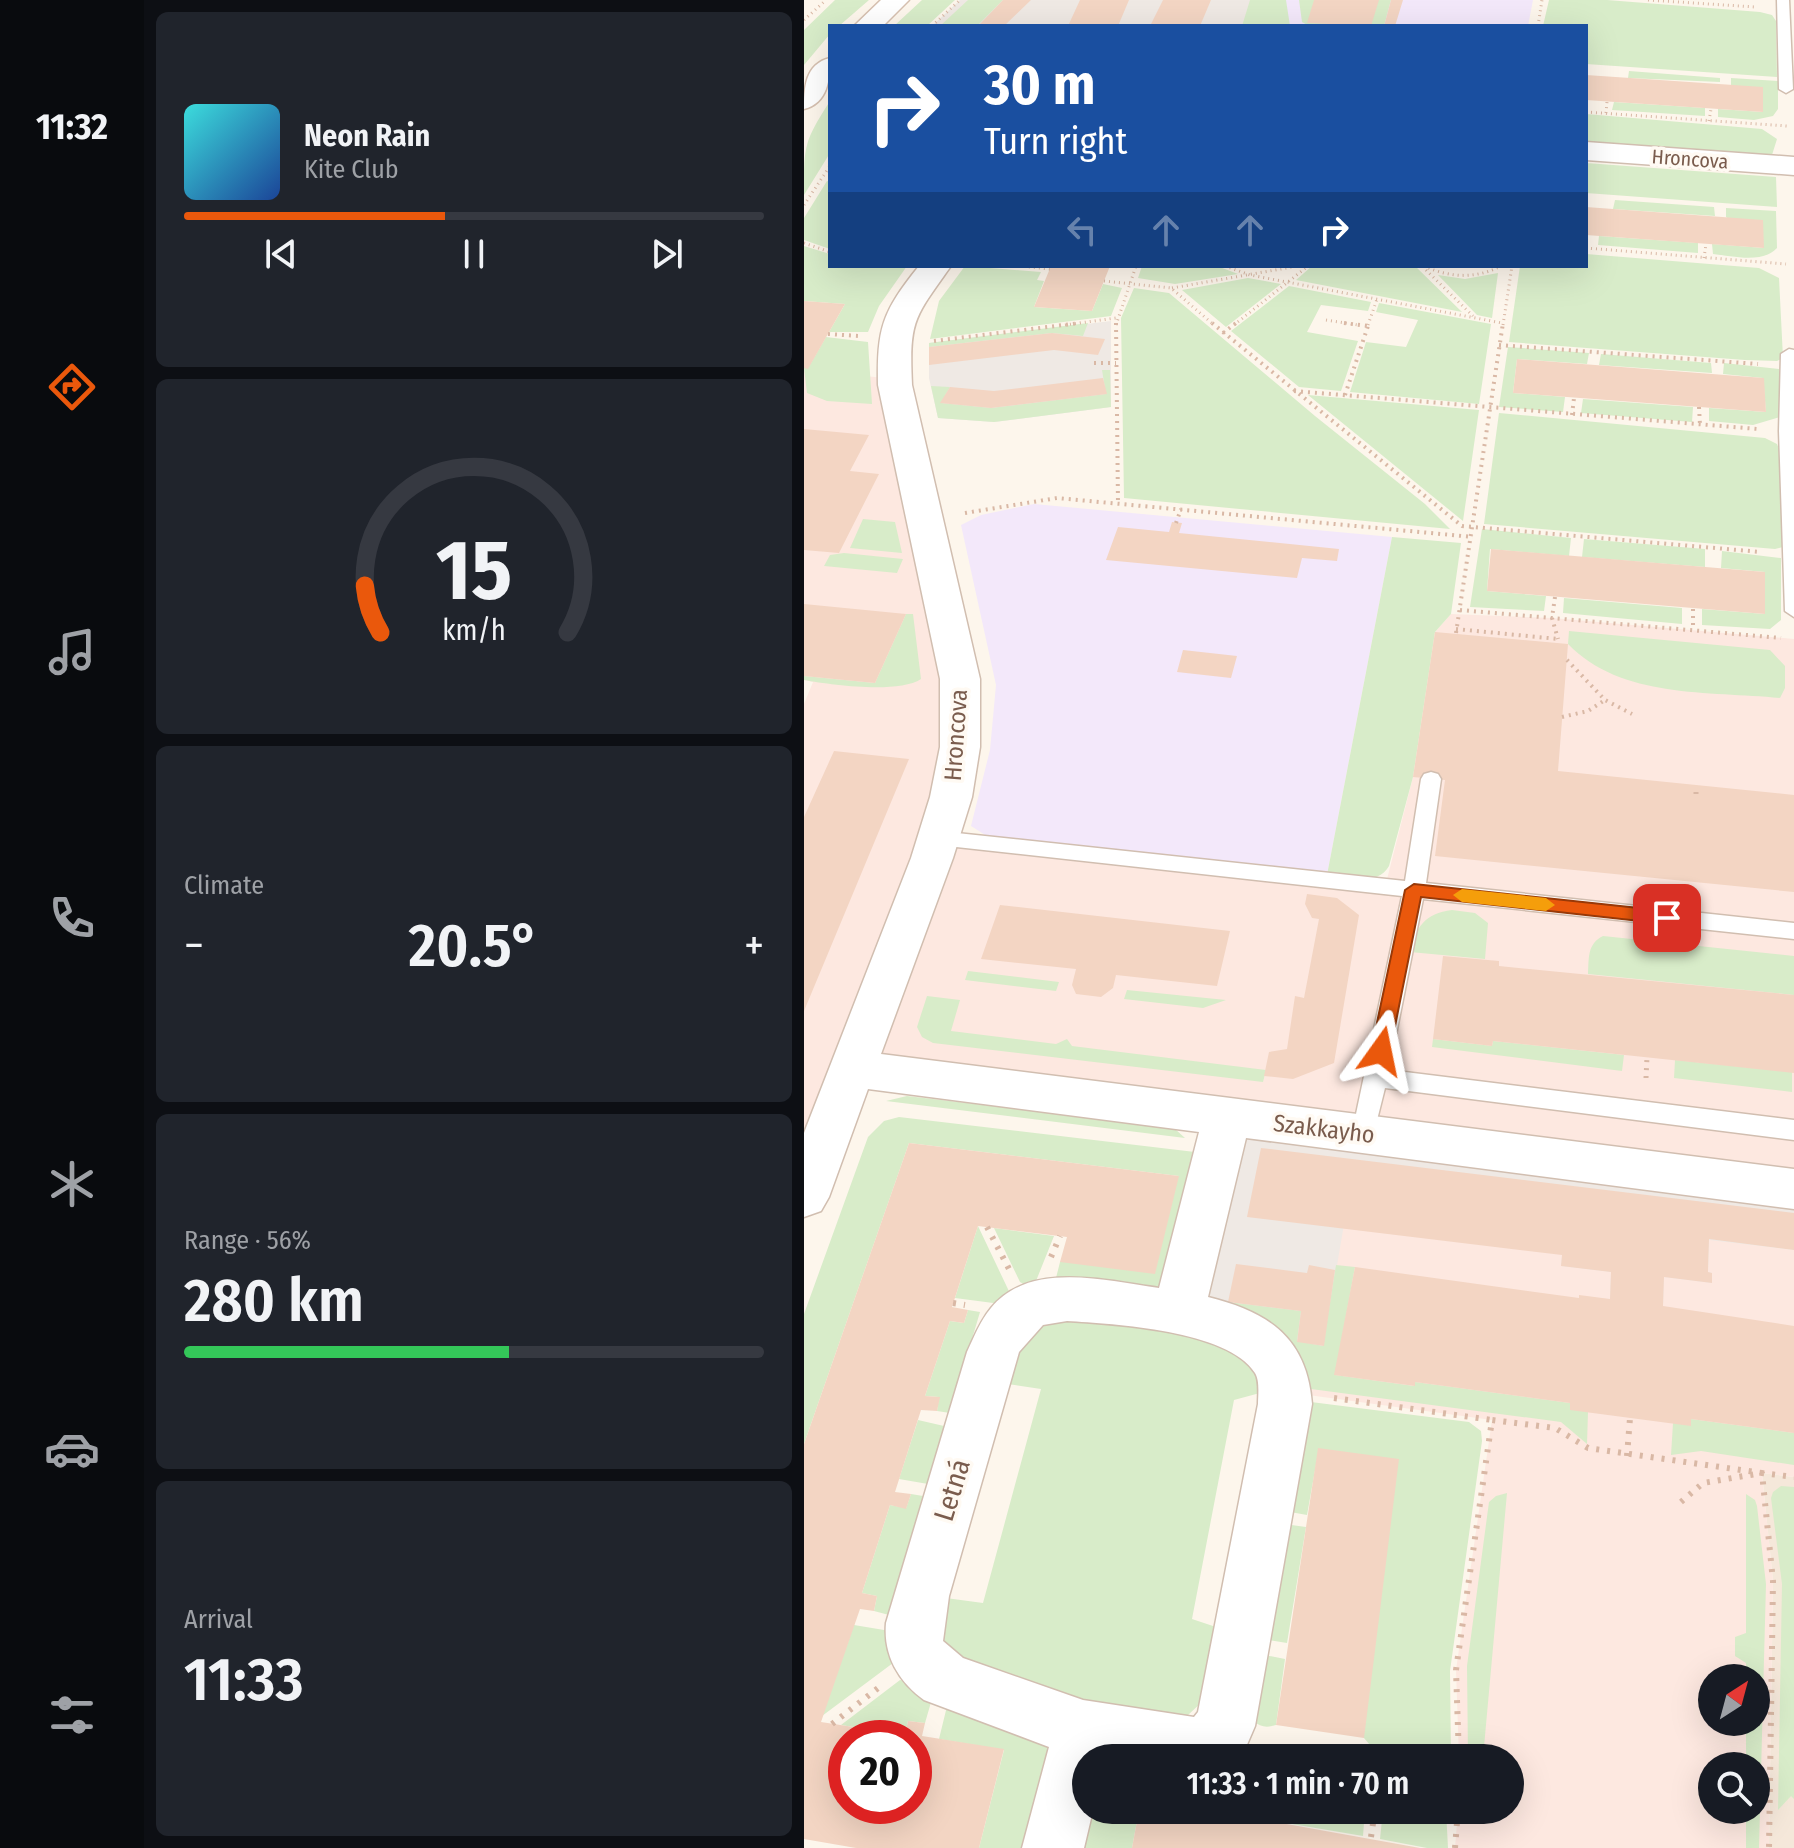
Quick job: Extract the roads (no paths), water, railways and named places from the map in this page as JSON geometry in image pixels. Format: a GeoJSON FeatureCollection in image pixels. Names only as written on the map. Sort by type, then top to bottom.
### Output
{"type":"FeatureCollection","features":[{"type":"Feature","properties":{"kind":"street"},"geometry":{"type":"LineString","coordinates":[[869,24],[896,0]]}},
{"type":"Feature","properties":{"kind":"street"},"geometry":{"type":"LineString","coordinates":[[804,101],[828,69]]}},
{"type":"Feature","properties":{"kind":"street","name":"Hroncova"},"geometry":{"type":"LineString","coordinates":[[1588,151],[1791,166]]}},
{"type":"Feature","properties":{"kind":"street","name":"Hroncova"},"geometry":{"type":"LineString","coordinates":[[804,1197],[889,978],[938,838],[951,797],[960,747],[960,679],[898,399],[894,346],[900,321],[910,300],[934,268]]}},
{"type":"Feature","properties":{"kind":"street","name":"Szakkayho"},"geometry":{"type":"LineString","coordinates":[[854,1069],[1794,1189]]}},
{"type":"Feature","properties":{"kind":"street"},"geometry":{"type":"LineString","coordinates":[[1178,1313],[1227,1117]]}},
{"type":"Feature","properties":{"kind":"street","name":"Letná"},"geometry":{"type":"LineString","coordinates":[[1056,1299],[1178,1313],[1220,1321],[1252,1336],[1272,1357],[1286,1392],[1225,1726],[1218,1737],[1199,1748],[1083,1730],[945,1680],[918,1657],[913,1627],[993,1352],[1006,1325],[1028,1305],[1056,1299]]}},
{"type":"Feature","properties":{"kind":"street"},"geometry":{"type":"LineString","coordinates":[[1053,1848],[1083,1730]]}},
{"type":"Feature","properties":{"kind":"lane"},"geometry":{"type":"LineString","coordinates":[[1783,4],[1786,89]]}},
{"type":"Feature","properties":{"kind":"lane"},"geometry":{"type":"LineString","coordinates":[[1788,360],[1794,611]]}},
{"type":"Feature","properties":{"kind":"lane"},"geometry":{"type":"LineString","coordinates":[[1364,1133],[1414,890],[1431,779]]}},
{"type":"Feature","properties":{"kind":"lane"},"geometry":{"type":"LineString","coordinates":[[938,838],[1794,931]]}},
{"type":"Feature","properties":{"kind":"lane"},"geometry":{"type":"LineString","coordinates":[[1375,1078],[1794,1130]]}}]}
